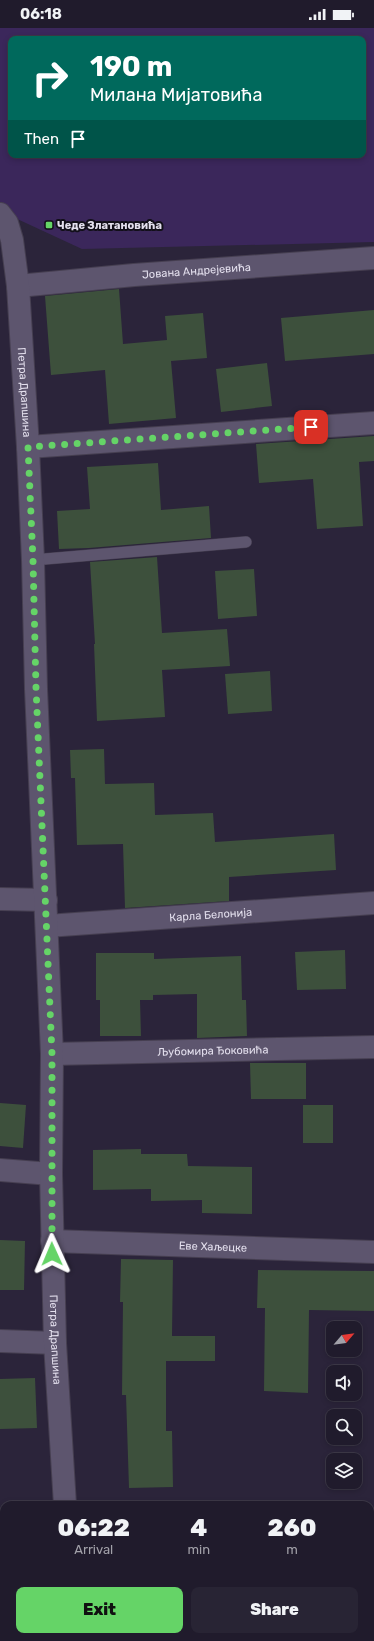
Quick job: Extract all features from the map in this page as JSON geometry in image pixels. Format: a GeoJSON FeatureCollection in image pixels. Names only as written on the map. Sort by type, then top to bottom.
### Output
{"type":"FeatureCollection","features":[{"type":"Feature","properties":{"kind":"street"},"geometry":{"type":"LineString","coordinates":[[0,214],[7,223],[12,240],[18,286]]}},
{"type":"Feature","properties":{"kind":"street","name":"Јована Андрејевића"},"geometry":{"type":"LineString","coordinates":[[18,286],[134,275],[374,258]]}},
{"type":"Feature","properties":{"kind":"street","name":"Петра Драпшина"},"geometry":{"type":"LineString","coordinates":[[18,286],[28,447],[33,560],[36,688],[52,1054],[51,1174],[55,1343],[66,1501]]}},
{"type":"Feature","properties":{"kind":"street"},"geometry":{"type":"LineString","coordinates":[[28,447],[374,423]]}},
{"type":"Feature","properties":{"kind":"street"},"geometry":{"type":"LineString","coordinates":[[0,899],[46,900]]}},
{"type":"Feature","properties":{"kind":"street","name":"Карла Белонија"},"geometry":{"type":"LineString","coordinates":[[47,926],[374,903]]}},
{"type":"Feature","properties":{"kind":"street","name":"Љубомира Ђоковића"},"geometry":{"type":"LineString","coordinates":[[52,1054],[374,1047]]}},
{"type":"Feature","properties":{"kind":"street"},"geometry":{"type":"LineString","coordinates":[[0,1170],[51,1174]]}},
{"type":"Feature","properties":{"kind":"street","name":"Еве Хаљецке"},"geometry":{"type":"LineString","coordinates":[[52,1241],[374,1252]]}},
{"type":"Feature","properties":{"kind":"street"},"geometry":{"type":"LineString","coordinates":[[0,1341],[55,1343]]}},
{"type":"Feature","properties":{"kind":"lane"},"geometry":{"type":"LineString","coordinates":[[33,560],[246,542]]}},
{"type":"Feature","properties":{"kind":"shaded area"},"geometry":{"type":"Polygon","coordinates":[[[0,28],[374,28],[374,242],[82,249],[0,211],[0,28]]]}},
{"type":"Feature","properties":{"kind":"building"},"geometry":{"type":"Polygon","coordinates":[[[119,289],[123,344],[167,340],[165,316],[203,313],[207,358],[171,361],[176,418],[109,424],[105,370],[51,375],[45,296],[119,289]]]}},
{"type":"Feature","properties":{"kind":"building"},"geometry":{"type":"Polygon","coordinates":[[[374,310],[374,354],[285,361],[281,318],[374,310]]]}},
{"type":"Feature","properties":{"kind":"building"},"geometry":{"type":"Polygon","coordinates":[[[267,363],[272,406],[221,412],[216,369],[267,363]]]}},
{"type":"Feature","properties":{"kind":"building"},"geometry":{"type":"Polygon","coordinates":[[[374,436],[374,461],[359,462],[363,526],[317,529],[313,479],[259,483],[256,444],[374,436]]]}},
{"type":"Feature","properties":{"kind":"building"},"geometry":{"type":"Polygon","coordinates":[[[158,463],[161,510],[209,506],[211,538],[59,549],[57,511],[90,509],[87,467],[158,463]]]}},
{"type":"Feature","properties":{"kind":"building"},"geometry":{"type":"Polygon","coordinates":[[[157,557],[162,633],[227,629],[230,666],[162,670],[165,717],[97,721],[95,644],[90,562],[157,557]]]}},
{"type":"Feature","properties":{"kind":"building"},"geometry":{"type":"Polygon","coordinates":[[[254,569],[257,616],[218,619],[215,571],[254,569]]]}},
{"type":"Feature","properties":{"kind":"building"},"geometry":{"type":"Polygon","coordinates":[[[270,671],[272,711],[228,714],[225,674],[270,671]]]}},
{"type":"Feature","properties":{"kind":"building"},"geometry":{"type":"Polygon","coordinates":[[[104,749],[105,784],[154,783],[155,815],[213,813],[215,842],[334,834],[336,870],[229,877],[229,901],[125,908],[123,844],[77,845],[75,778],[71,778],[70,750],[104,749]]]}},
{"type":"Feature","properties":{"kind":"building"},"geometry":{"type":"Polygon","coordinates":[[[345,950],[346,989],[297,990],[295,952],[345,950]]]}},
{"type":"Feature","properties":{"kind":"building"},"geometry":{"type":"Polygon","coordinates":[[[96,953],[154,953],[154,959],[241,956],[242,1000],[246,1000],[247,1036],[197,1038],[197,994],[153,995],[153,1000],[140,1000],[141,1036],[100,1036],[100,1000],[96,1000],[96,953]]]}},
{"type":"Feature","properties":{"kind":"building"},"geometry":{"type":"Polygon","coordinates":[[[250,1063],[306,1063],[306,1099],[251,1099],[250,1063]]]}},
{"type":"Feature","properties":{"kind":"building"},"geometry":{"type":"Polygon","coordinates":[[[0,1103],[26,1105],[23,1148],[0,1146],[0,1103]]]}},
{"type":"Feature","properties":{"kind":"building"},"geometry":{"type":"Polygon","coordinates":[[[303,1105],[333,1105],[333,1143],[303,1143],[303,1105]]]}},
{"type":"Feature","properties":{"kind":"building"},"geometry":{"type":"Polygon","coordinates":[[[141,1149],[141,1154],[187,1154],[188,1166],[252,1167],[252,1214],[202,1213],[202,1200],[151,1201],[151,1189],[93,1190],[93,1150],[141,1149]]]}},
{"type":"Feature","properties":{"kind":"building"},"geometry":{"type":"Polygon","coordinates":[[[0,1240],[25,1241],[24,1290],[0,1290],[0,1240]]]}},
{"type":"Feature","properties":{"kind":"building"},"geometry":{"type":"Polygon","coordinates":[[[121,1259],[173,1260],[172,1336],[215,1336],[215,1361],[166,1361],[166,1431],[172,1431],[173,1487],[129,1488],[126,1395],[122,1395],[123,1302],[120,1302],[121,1259]]]}},
{"type":"Feature","properties":{"kind":"building"},"geometry":{"type":"Polygon","coordinates":[[[258,1270],[374,1271],[374,1311],[309,1310],[308,1393],[264,1391],[265,1308],[257,1308],[258,1270]]]}},
{"type":"Feature","properties":{"kind":"building"},"geometry":{"type":"Polygon","coordinates":[[[35,1378],[37,1428],[0,1429],[0,1379],[35,1378]]]}},
{"type":"Feature","properties":{"kind":"place","name":"Чеде Златановића"},"geometry":{"type":"Point","coordinates":[49,225]}},
{"type":"Feature","properties":{"kind":"route"},"geometry":{"type":"LineString","coordinates":[[52,1254],[52,1054],[36,688],[33,560],[28,447],[311,427]]}}]}
